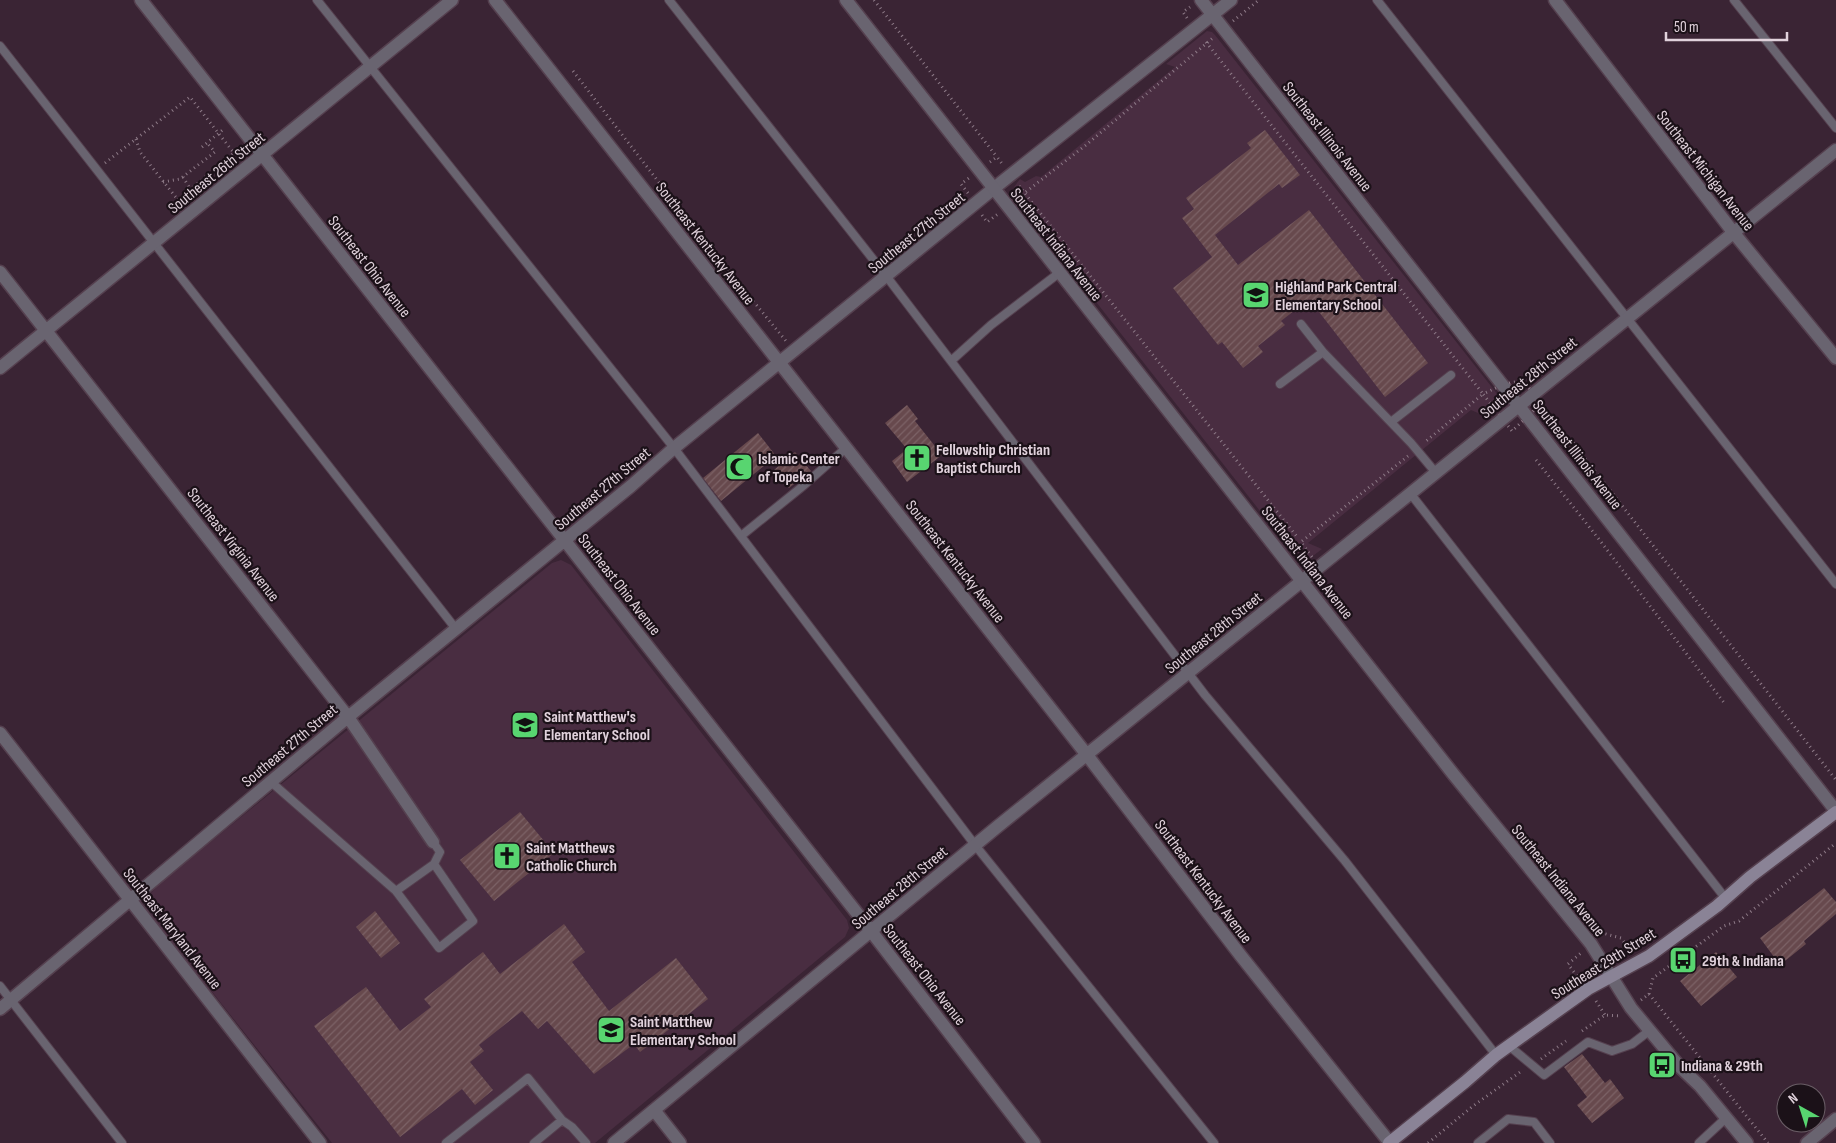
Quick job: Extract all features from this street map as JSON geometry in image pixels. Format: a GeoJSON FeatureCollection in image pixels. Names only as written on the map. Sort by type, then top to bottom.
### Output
{"type":"FeatureCollection","features":[{"type":"Feature","properties":{"kind":"main road","name":"Southeast 29th Street"},"geometry":{"type":"LineString","coordinates":[[1389,1143],[1508,1045],[1588,989],[1649,956],[1726,899],[1750,877],[1836,812]]}},
{"type":"Feature","properties":{"kind":"street","name":"Southeast Ohio Avenue"},"geometry":{"type":"LineString","coordinates":[[141,0],[871,931],[1034,1143]]}},
{"type":"Feature","properties":{"kind":"street","name":"Southeast 26th Street"},"geometry":{"type":"LineString","coordinates":[[0,368],[452,0]]}},
{"type":"Feature","properties":{"kind":"street","name":"Southeast Kentucky Avenue"},"geometry":{"type":"LineString","coordinates":[[495,0],[1389,1143]]}},
{"type":"Feature","properties":{"kind":"street","name":"Southeast Indiana Avenue"},"geometry":{"type":"LineString","coordinates":[[846,0],[1454,776],[1591,944],[1631,1008],[1680,1067],[1700,1086],[1746,1143]]}},
{"type":"Feature","properties":{"kind":"street","name":"Southeast 27th Street"},"geometry":{"type":"LineString","coordinates":[[0,1008],[348,717],[631,486],[674,448],[887,277],[993,189],[1231,0]]}},
{"type":"Feature","properties":{"kind":"street","name":"Southeast Michigan Avenue"},"geometry":{"type":"LineString","coordinates":[[1555,0],[1733,232],[1836,358]]}},
{"type":"Feature","properties":{"kind":"street","name":"Southeast Illinois Avenue"},"geometry":{"type":"LineString","coordinates":[[1197,2],[1224,29],[1836,812]]}},
{"type":"Feature","properties":{"kind":"street","name":"Southeast 28th Street"},"geometry":{"type":"LineString","coordinates":[[614,1143],[975,845],[1836,150]]}},
{"type":"Feature","properties":{"kind":"street","name":"Southeast Virginia Avenue"},"geometry":{"type":"LineString","coordinates":[[0,272],[348,717],[433,842]]}},
{"type":"Feature","properties":{"kind":"street","name":"Southeast Maryland Avenue"},"geometry":{"type":"LineString","coordinates":[[0,733],[320,1143]]}},
{"type":"Feature","properties":{"kind":"street"},"geometry":{"type":"LineString","coordinates":[[654,1110],[680,1143]]}},
{"type":"Feature","properties":{"kind":"street"},"geometry":{"type":"LineString","coordinates":[[1806,1143],[1836,1119]]}},
{"type":"Feature","properties":{"kind":"lane"},"geometry":{"type":"LineString","coordinates":[[317,0],[674,448],[975,845],[1214,1143]]}},
{"type":"Feature","properties":{"kind":"lane"},"geometry":{"type":"LineString","coordinates":[[670,0],[887,277],[1189,672],[1205,696],[1345,861],[1496,1055]]}},
{"type":"Feature","properties":{"kind":"lane"},"geometry":{"type":"LineString","coordinates":[[1377,0],[1836,584]]}},
{"type":"Feature","properties":{"kind":"lane"},"geometry":{"type":"LineString","coordinates":[[1734,0],[1836,128]]}},
{"type":"Feature","properties":{"kind":"lane"},"geometry":{"type":"LineString","coordinates":[[0,46],[456,629]]}},
{"type":"Feature","properties":{"kind":"lane"},"geometry":{"type":"LineString","coordinates":[[951,361],[991,325],[1060,273]]}},
{"type":"Feature","properties":{"kind":"lane"},"geometry":{"type":"LineString","coordinates":[[1301,324],[1323,352],[1391,422],[1436,473]]}},
{"type":"Feature","properties":{"kind":"lane"},"geometry":{"type":"LineString","coordinates":[[1280,384],[1323,352]]}},
{"type":"Feature","properties":{"kind":"lane"},"geometry":{"type":"LineString","coordinates":[[1391,422],[1451,375]]}},
{"type":"Feature","properties":{"kind":"lane"},"geometry":{"type":"LineString","coordinates":[[741,536],[803,486],[846,448]]}},
{"type":"Feature","properties":{"kind":"lane"},"geometry":{"type":"LineString","coordinates":[[1410,493],[1726,899]]}},
{"type":"Feature","properties":{"kind":"lane"},"geometry":{"type":"LineString","coordinates":[[271,782],[396,891],[439,948],[472,921],[434,864]]}},
{"type":"Feature","properties":{"kind":"lane"},"geometry":{"type":"LineString","coordinates":[[396,891],[434,864],[440,852],[433,842]]}},
{"type":"Feature","properties":{"kind":"lane"},"geometry":{"type":"LineString","coordinates":[[0,986],[122,1143]]}},
{"type":"Feature","properties":{"kind":"lane"},"geometry":{"type":"LineString","coordinates":[[1508,1045],[1544,1075],[1588,1042],[1612,1051],[1632,1044],[1649,1030]]}},
{"type":"Feature","properties":{"kind":"lane"},"geometry":{"type":"LineString","coordinates":[[446,1143],[528,1078],[562,1120],[572,1127],[586,1143]]}},
{"type":"Feature","properties":{"kind":"lane"},"geometry":{"type":"LineString","coordinates":[[1699,1143],[1726,1118]]}},
{"type":"Feature","properties":{"kind":"lane"},"geometry":{"type":"LineString","coordinates":[[1478,1143],[1508,1119],[1534,1122],[1550,1143]]}},
{"type":"Feature","properties":{"kind":"lane"},"geometry":{"type":"LineString","coordinates":[[534,1143],[562,1120]]}},
{"type":"Feature","properties":{"kind":"path"},"geometry":{"type":"LineString","coordinates":[[874,0],[997,157]]}},
{"type":"Feature","properties":{"kind":"path"},"geometry":{"type":"LineString","coordinates":[[1258,0],[1086,145],[1025,192],[1298,538]]}},
{"type":"Feature","properties":{"kind":"path"},"geometry":{"type":"LineString","coordinates":[[1197,2],[1183,12],[1483,394],[1301,542],[1319,567]]}},
{"type":"Feature","properties":{"kind":"path"},"geometry":{"type":"LineString","coordinates":[[573,71],[712,251],[794,351]]}},
{"type":"Feature","properties":{"kind":"path"},"geometry":{"type":"LineString","coordinates":[[97,169],[190,97],[234,153]]}},
{"type":"Feature","properties":{"kind":"path"},"geometry":{"type":"LineString","coordinates":[[202,147],[236,121]]}},
{"type":"Feature","properties":{"kind":"path"},"geometry":{"type":"LineString","coordinates":[[136,139],[140,152],[178,200],[250,139]]}},
{"type":"Feature","properties":{"kind":"path"},"geometry":{"type":"LineString","coordinates":[[164,182],[180,180],[215,152],[206,143]]}},
{"type":"Feature","properties":{"kind":"path"},"geometry":{"type":"LineString","coordinates":[[183,178],[190,189]]}},
{"type":"Feature","properties":{"kind":"path"},"geometry":{"type":"LineString","coordinates":[[1570,439],[1836,780]]}},
{"type":"Feature","properties":{"kind":"path"},"geometry":{"type":"LineString","coordinates":[[1536,460],[1725,704]]}},
{"type":"Feature","properties":{"kind":"path"},"geometry":{"type":"LineString","coordinates":[[1649,994],[1768,1143]]}},
{"type":"Feature","properties":{"kind":"shaded area","name":"Highland Park Central Elementary School"},"geometry":{"type":"Polygon","coordinates":[[[1207,31],[1215,35],[1498,395],[1498,408],[1487,417],[1471,410],[1308,543],[1322,549],[1309,559],[1296,557],[1013,196],[1014,187],[1020,179],[1025,182],[1036,176],[1041,177],[1175,67],[1166,64],[1207,31]]]}},
{"type":"Feature","properties":{"kind":"shaded area","name":"Saint Matthew's Elementary School"},"geometry":{"type":"Polygon","coordinates":[[[561,560],[571,565],[847,920],[849,928],[845,937],[595,1143],[332,1143],[151,915],[148,903],[151,893],[159,884],[552,563],[561,560]]]}},
{"type":"Feature","properties":{"kind":"building","name":"Highland Park Central Elementary School"},"geometry":{"type":"Polygon","coordinates":[[[1265,130],[1300,175],[1282,188],[1279,184],[1215,235],[1238,265],[1309,210],[1428,363],[1385,397],[1309,299],[1281,321],[1285,325],[1258,346],[1263,352],[1243,368],[1222,342],[1218,345],[1173,288],[1212,257],[1182,218],[1194,209],[1186,198],[1251,148],[1247,143],[1265,130]]]}},
{"type":"Feature","properties":{"kind":"building"},"geometry":{"type":"Polygon","coordinates":[[[907,405],[918,419],[915,421],[942,455],[907,482],[892,461],[907,449],[885,423],[907,405]]]}},
{"type":"Feature","properties":{"kind":"building","name":"Islamic Center of Topeka"},"geometry":{"type":"Polygon","coordinates":[[[758,433],[776,456],[721,501],[703,478],[758,433]]]}},
{"type":"Feature","properties":{"kind":"building"},"geometry":{"type":"Polygon","coordinates":[[[795,452],[811,471],[789,488],[774,470],[795,452]]]}},
{"type":"Feature","properties":{"kind":"building","name":"Saint Matthews Catholic Church"},"geometry":{"type":"Polygon","coordinates":[[[520,812],[554,853],[494,901],[460,860],[520,812]]]}},
{"type":"Feature","properties":{"kind":"building"},"geometry":{"type":"Polygon","coordinates":[[[1824,888],[1836,902],[1836,914],[1804,941],[1806,944],[1780,965],[1760,938],[1824,888]]]}},
{"type":"Feature","properties":{"kind":"building"},"geometry":{"type":"Polygon","coordinates":[[[375,911],[400,943],[381,958],[356,927],[375,911]]]}},
{"type":"Feature","properties":{"kind":"building","name":"Saint Matthew Elementary School"},"geometry":{"type":"Polygon","coordinates":[[[564,924],[585,952],[572,962],[609,1011],[676,958],[708,999],[640,1052],[634,1044],[594,1074],[547,1021],[538,1029],[522,1011],[479,1045],[484,1051],[470,1062],[493,1090],[475,1105],[462,1089],[400,1137],[314,1026],[366,987],[400,1031],[431,1007],[424,999],[483,952],[500,974],[564,924]]]}},
{"type":"Feature","properties":{"kind":"building"},"geometry":{"type":"Polygon","coordinates":[[[1716,952],[1737,977],[1701,1006],[1680,981],[1716,952]]]}},
{"type":"Feature","properties":{"kind":"building"},"geometry":{"type":"Polygon","coordinates":[[[1582,1054],[1605,1083],[1610,1079],[1624,1098],[1592,1123],[1577,1105],[1587,1097],[1564,1067],[1582,1054]]]}},
{"type":"Feature","properties":{"kind":"place","name":"Highland Park Central Elementary School"},"geometry":{"type":"Point","coordinates":[1256,295]}},
{"type":"Feature","properties":{"kind":"place","name":"Fellowship Christian Baptist Church"},"geometry":{"type":"Point","coordinates":[917,458]}},
{"type":"Feature","properties":{"kind":"place","name":"Islamic Center of Topeka"},"geometry":{"type":"Point","coordinates":[739,467]}},
{"type":"Feature","properties":{"kind":"place","name":"Saint Matthew's Elementary School"},"geometry":{"type":"Point","coordinates":[525,725]}},
{"type":"Feature","properties":{"kind":"place","name":"Saint Matthews Catholic Church"},"geometry":{"type":"Point","coordinates":[507,856]}},
{"type":"Feature","properties":{"kind":"place","name":"29th & Indiana"},"geometry":{"type":"Point","coordinates":[1683,960]}},
{"type":"Feature","properties":{"kind":"place","name":"Saint Matthew Elementary School"},"geometry":{"type":"Point","coordinates":[611,1030]}},
{"type":"Feature","properties":{"kind":"place","name":"Indiana & 29th"},"geometry":{"type":"Point","coordinates":[1662,1065]}}]}
